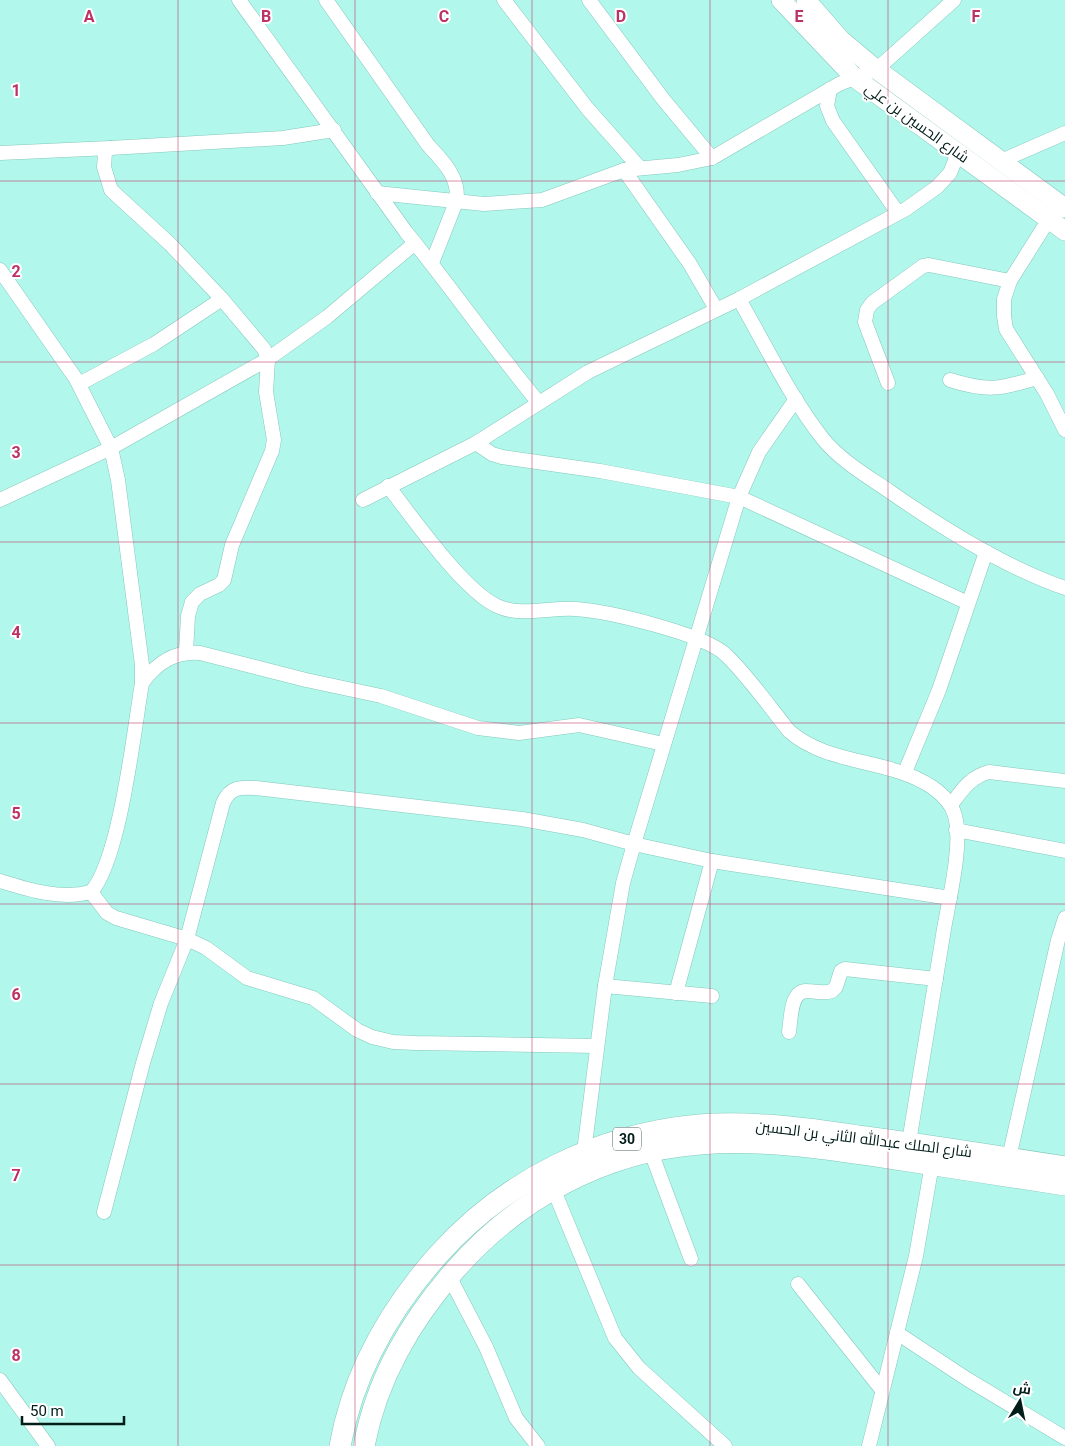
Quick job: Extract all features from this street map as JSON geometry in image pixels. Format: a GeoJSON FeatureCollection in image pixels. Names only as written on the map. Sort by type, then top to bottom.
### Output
{"type":"FeatureCollection","features":[{"type":"Feature","properties":{"kind":"main road","name":"شارع الملك عبدالله الثاني بن الحسين"},"geometry":{"type":"LineString","coordinates":[[340,1446],[350,1405],[373,1349],[390,1320],[427,1267],[462,1228],[503,1195],[542,1172],[584,1152],[617,1141],[697,1126],[759,1125],[854,1144],[932,1164],[1065,1185]]}},
{"type":"Feature","properties":{"kind":"main road","name":"شارع الملك عبدالله الثاني بن الحسين"},"geometry":{"type":"LineString","coordinates":[[364,1446],[372,1410],[391,1362],[414,1323],[449,1276],[500,1224],[528,1203],[553,1188],[601,1167],[651,1152],[698,1144],[733,1142],[799,1146],[909,1142],[1065,1166]]}},
{"type":"Feature","properties":{"kind":"street"},"geometry":{"type":"LineString","coordinates":[[239,0],[334,130],[377,193],[432,263],[509,367],[539,403]]}},
{"type":"Feature","properties":{"kind":"street"},"geometry":{"type":"LineString","coordinates":[[326,0],[428,145],[446,164],[458,193],[432,263]]}},
{"type":"Feature","properties":{"kind":"street"},"geometry":{"type":"LineString","coordinates":[[504,0],[587,108],[639,167]]}},
{"type":"Feature","properties":{"kind":"street"},"geometry":{"type":"LineString","coordinates":[[590,0],[663,99],[712,158]]}},
{"type":"Feature","properties":{"kind":"street","name":"شارع الحسين بن علي"},"geometry":{"type":"LineString","coordinates":[[781,0],[856,78],[1065,231]]}},
{"type":"Feature","properties":{"kind":"street","name":"شارع الحسين بن علي"},"geometry":{"type":"LineString","coordinates":[[806,0],[841,40],[876,69],[1065,208]]}},
{"type":"Feature","properties":{"kind":"street"},"geometry":{"type":"LineString","coordinates":[[377,193],[484,204],[542,200],[624,170],[639,167],[678,165],[712,158],[830,89],[876,69],[954,0]]}},
{"type":"Feature","properties":{"kind":"street"},"geometry":{"type":"LineString","coordinates":[[830,89],[827,106],[833,121],[898,213]]}},
{"type":"Feature","properties":{"kind":"street"},"geometry":{"type":"LineString","coordinates":[[0,152],[282,138],[334,130]]}},
{"type":"Feature","properties":{"kind":"street"},"geometry":{"type":"LineString","coordinates":[[1001,162],[1065,133]]}},
{"type":"Feature","properties":{"kind":"street"},"geometry":{"type":"LineString","coordinates":[[110,148],[103,157],[106,178],[111,190],[170,244],[264,349],[268,359],[266,392],[274,440],[272,451],[232,545],[224,580],[219,585],[200,594],[192,602],[188,616],[186,652]]}},
{"type":"Feature","properties":{"kind":"street"},"geometry":{"type":"LineString","coordinates":[[363,500],[476,443],[588,372],[739,299],[898,213],[937,187],[950,173],[958,153]]}},
{"type":"Feature","properties":{"kind":"street"},"geometry":{"type":"LineString","coordinates":[[624,170],[690,264],[716,309]]}},
{"type":"Feature","properties":{"kind":"street"},"geometry":{"type":"LineString","coordinates":[[1049,219],[1010,281],[1004,300],[1006,329],[1037,378],[1065,430]]}},
{"type":"Feature","properties":{"kind":"street"},"geometry":{"type":"LineString","coordinates":[[0,500],[111,448],[268,359],[327,317],[415,243]]}},
{"type":"Feature","properties":{"kind":"street"},"geometry":{"type":"LineString","coordinates":[[888,384],[865,322],[867,310],[872,303],[923,266],[929,265],[1010,281]]}},
{"type":"Feature","properties":{"kind":"street"},"geometry":{"type":"LineString","coordinates":[[0,270],[79,384],[111,448],[118,480],[129,576],[140,646],[142,683],[114,839],[99,884],[91,892],[67,895],[43,892],[0,881]]}},
{"type":"Feature","properties":{"kind":"street"},"geometry":{"type":"LineString","coordinates":[[739,299],[796,399],[824,440],[846,461],[924,516],[986,552],[1065,588]]}},
{"type":"Feature","properties":{"kind":"street"},"geometry":{"type":"LineString","coordinates":[[79,384],[154,344],[222,300]]}},
{"type":"Feature","properties":{"kind":"street"},"geometry":{"type":"LineString","coordinates":[[950,380],[984,389],[999,388],[1037,378]]}},
{"type":"Feature","properties":{"kind":"street"},"geometry":{"type":"LineString","coordinates":[[584,1152],[605,986],[624,883],[634,844],[739,497],[760,452],[796,399]]}},
{"type":"Feature","properties":{"kind":"street"},"geometry":{"type":"LineString","coordinates":[[476,443],[492,454],[502,457],[609,473],[739,497],[968,602]]}},
{"type":"Feature","properties":{"kind":"street"},"geometry":{"type":"LineString","coordinates":[[388,486],[472,588],[497,606],[521,610],[573,609],[603,612],[644,622],[718,648],[726,654],[789,731],[801,741],[835,755],[905,772],[932,787],[951,805],[955,816],[956,830],[950,898],[909,1142]]}},
{"type":"Feature","properties":{"kind":"street"},"geometry":{"type":"LineString","coordinates":[[905,772],[939,690],[986,552]]}},
{"type":"Feature","properties":{"kind":"street"},"geometry":{"type":"LineString","coordinates":[[142,683],[152,670],[165,660],[186,652],[200,653],[296,678],[381,696],[478,728],[519,733],[579,726],[663,744]]}},
{"type":"Feature","properties":{"kind":"street"},"geometry":{"type":"LineString","coordinates":[[951,805],[969,781],[978,775],[989,772],[1065,780]]}},
{"type":"Feature","properties":{"kind":"street"},"geometry":{"type":"LineString","coordinates":[[104,1212],[145,1055],[161,1003],[187,939],[223,802],[226,795],[240,787],[522,819],[583,830],[634,844],[712,861],[950,898]]}},
{"type":"Feature","properties":{"kind":"street"},"geometry":{"type":"LineString","coordinates":[[956,830],[1065,851]]}},
{"type":"Feature","properties":{"kind":"street"},"geometry":{"type":"LineString","coordinates":[[676,993],[712,861]]}},
{"type":"Feature","properties":{"kind":"street"},"geometry":{"type":"LineString","coordinates":[[91,892],[107,913],[116,918],[187,939],[206,948],[247,978],[313,998],[357,1030],[372,1037],[393,1042],[416,1043],[597,1046]]}},
{"type":"Feature","properties":{"kind":"street"},"geometry":{"type":"LineString","coordinates":[[1009,1158],[1058,940],[1065,918]]}},
{"type":"Feature","properties":{"kind":"street"},"geometry":{"type":"LineString","coordinates":[[789,1032],[793,1006],[798,994],[802,991],[832,991],[836,987],[840,971],[845,969],[936,979]]}},
{"type":"Feature","properties":{"kind":"street"},"geometry":{"type":"LineString","coordinates":[[605,986],[712,996]]}},
{"type":"Feature","properties":{"kind":"street"},"geometry":{"type":"LineString","coordinates":[[651,1152],[691,1259]]}},
{"type":"Feature","properties":{"kind":"street"},"geometry":{"type":"LineString","coordinates":[[869,1446],[923,1222],[932,1164]]}},
{"type":"Feature","properties":{"kind":"street"},"geometry":{"type":"LineString","coordinates":[[553,1188],[615,1338],[639,1368],[724,1446]]}},
{"type":"Feature","properties":{"kind":"street"},"geometry":{"type":"LineString","coordinates":[[449,1276],[486,1346],[516,1418],[538,1446]]}},
{"type":"Feature","properties":{"kind":"street"},"geometry":{"type":"LineString","coordinates":[[798,1284],[882,1390]]}},
{"type":"Feature","properties":{"kind":"street"},"geometry":{"type":"LineString","coordinates":[[897,1333],[966,1379],[1065,1438]]}},
{"type":"Feature","properties":{"kind":"street"},"geometry":{"type":"LineString","coordinates":[[0,1380],[48,1446]]}}]}
